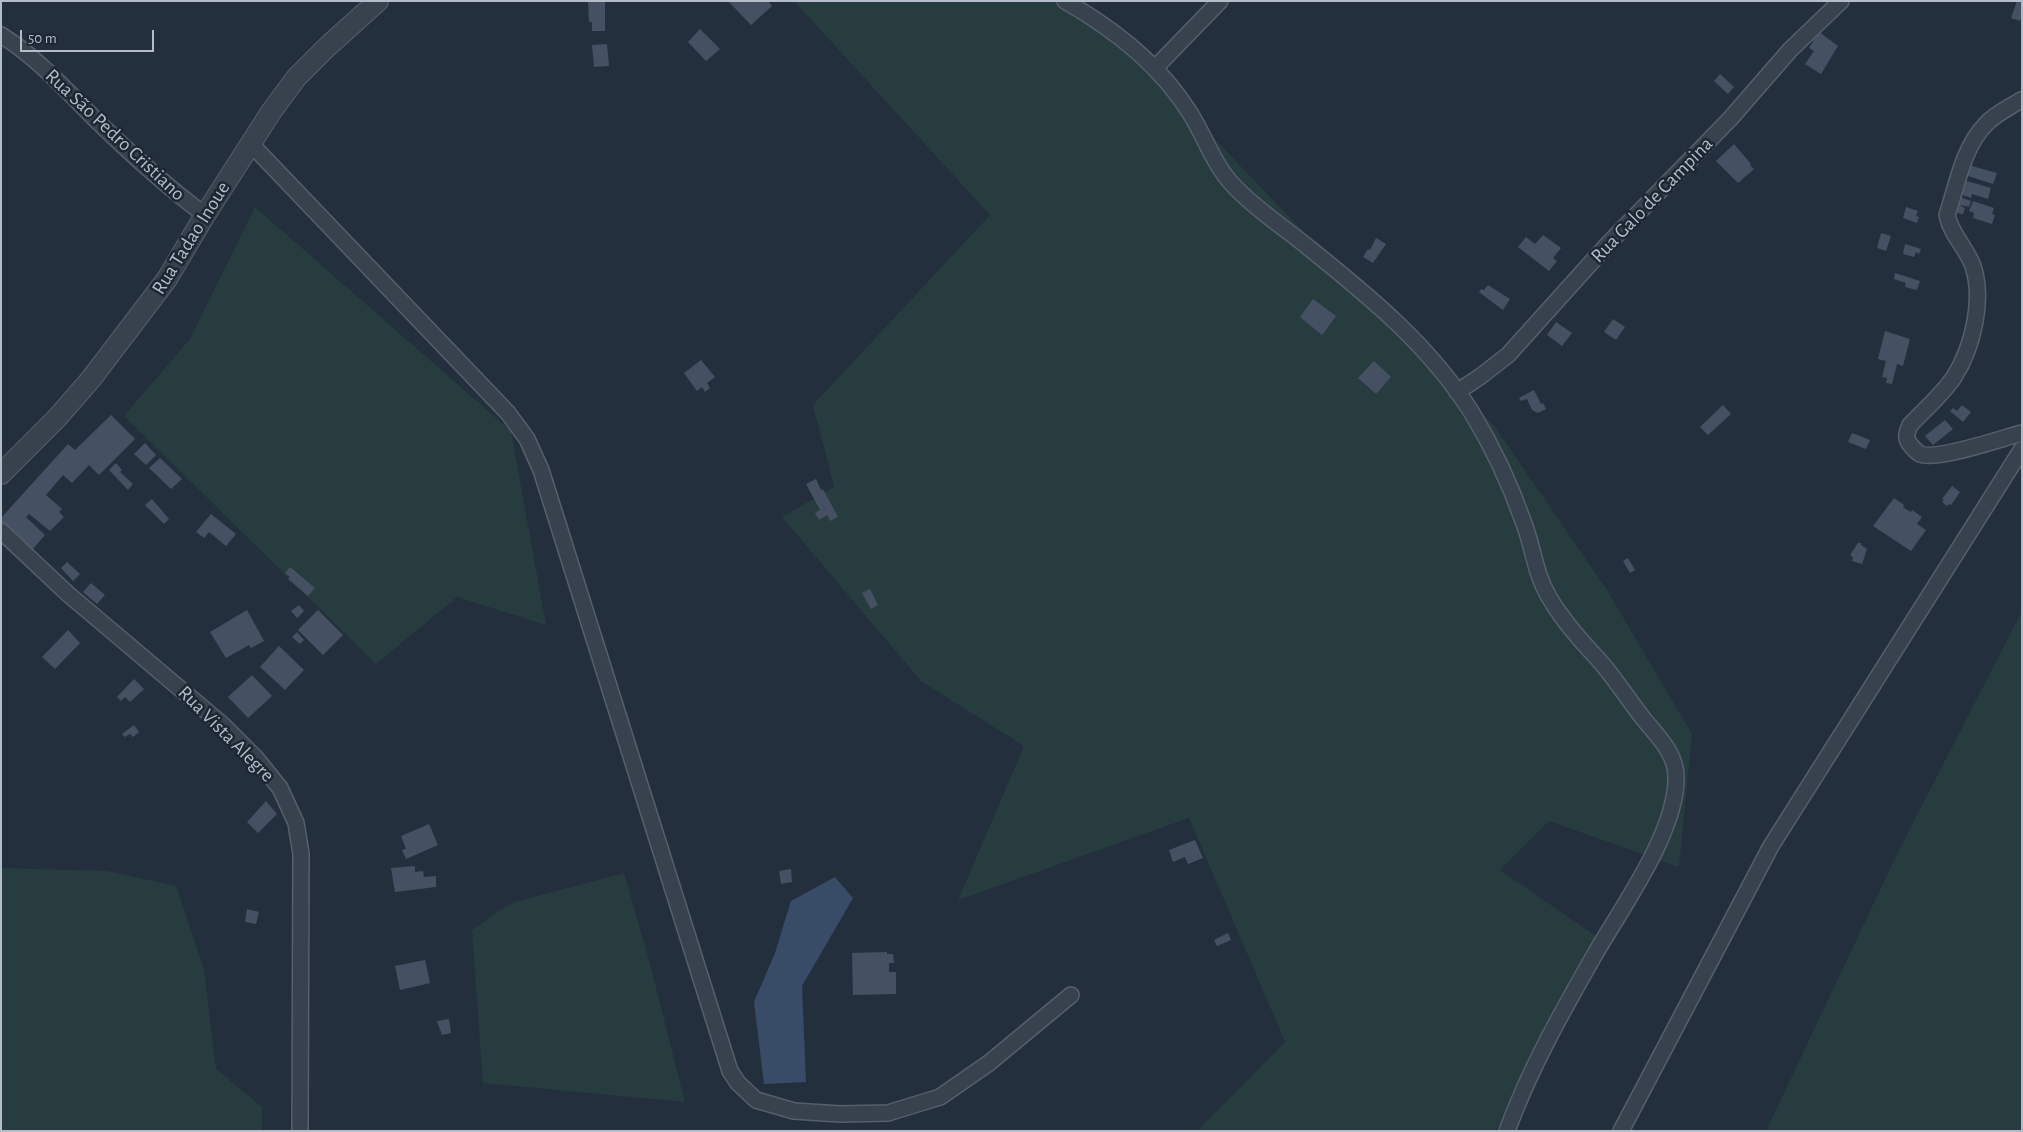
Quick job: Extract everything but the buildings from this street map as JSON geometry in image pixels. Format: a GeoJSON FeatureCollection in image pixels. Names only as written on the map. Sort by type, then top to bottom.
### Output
{"type":"FeatureCollection","features":[{"type":"Feature","properties":{"kind":"street","name":"Rua Tadao Inoue"},"geometry":{"type":"LineString","coordinates":[[1,474],[57,418],[96,372],[167,279],[205,215],[271,112],[296,78],[378,1]]}},
{"type":"Feature","properties":{"kind":"street"},"geometry":{"type":"LineString","coordinates":[[1065,1],[1112,31],[1155,68],[1181,100],[1215,162],[1231,183],[1256,208],[1309,248],[1408,332],[1441,368],[1472,413],[1513,494],[1529,539],[1538,573],[1551,601],[1564,620],[1605,668],[1664,745],[1675,764],[1676,774],[1671,805],[1655,850],[1544,1045],[1507,1131]]}},
{"type":"Feature","properties":{"kind":"street"},"geometry":{"type":"LineString","coordinates":[[1155,68],[1220,1]]}},
{"type":"Feature","properties":{"kind":"street","name":"Rua Galo de Campina"},"geometry":{"type":"LineString","coordinates":[[1457,392],[1508,355],[1607,245],[1695,156],[1790,50],[1841,1]]}},
{"type":"Feature","properties":{"kind":"street","name":"Rua São Pedro Cristiano"},"geometry":{"type":"LineString","coordinates":[[1,35],[32,58],[140,160],[181,197],[205,215]]}},
{"type":"Feature","properties":{"kind":"street"},"geometry":{"type":"LineString","coordinates":[[2021,100],[1987,122],[1978,133],[1970,148],[1947,215],[1949,226],[1968,255],[1975,276],[1977,298],[1970,341],[1954,376],[1942,392],[1910,425],[1907,439],[1913,449],[1920,454],[1930,456],[2022,433]]}},
{"type":"Feature","properties":{"kind":"street"},"geometry":{"type":"LineString","coordinates":[[251,144],[508,414],[526,439],[541,470],[730,1071],[738,1083],[756,1100],[794,1111],[840,1114],[888,1113],[940,1097],[989,1064],[1071,995]]}},
{"type":"Feature","properties":{"kind":"street"},"geometry":{"type":"LineString","coordinates":[[1621,1131],[1771,846],[2022,449]]}},
{"type":"Feature","properties":{"kind":"street","name":"Rua Vista Alegre"},"geometry":{"type":"LineString","coordinates":[[1,531],[68,594],[223,725],[255,757],[280,788],[296,823],[301,854],[300,1131]]}},
{"type":"Feature","properties":{"kind":"green space"},"geometry":{"type":"Polygon","coordinates":[[[794,1],[1070,1],[1185,108],[1341,271],[1495,427],[1607,590],[1692,734],[1679,867],[1549,821],[1500,870],[1606,943],[1509,1111],[1495,1131],[1197,1131],[1285,1042],[1189,818],[958,900],[1024,746],[921,681],[782,517],[834,487],[813,405],[990,215],[794,1]]]}},
{"type":"Feature","properties":{"kind":"green space"},"geometry":{"type":"Polygon","coordinates":[[[255,207],[511,431],[546,625],[457,597],[376,664],[124,416],[190,339],[255,207]]]}},
{"type":"Feature","properties":{"kind":"green space"},"geometry":{"type":"Polygon","coordinates":[[[2022,611],[2022,1131],[1766,1131],[1898,852],[2022,611]]]}},
{"type":"Feature","properties":{"kind":"green space"},"geometry":{"type":"Polygon","coordinates":[[[1,868],[107,871],[176,886],[204,970],[216,1069],[262,1107],[262,1131],[1,1131],[1,868]]]}},
{"type":"Feature","properties":{"kind":"green space"},"geometry":{"type":"Polygon","coordinates":[[[624,873],[649,960],[685,1102],[483,1083],[472,930],[511,903],[624,873]]]}},
{"type":"Feature","properties":{"kind":"water"},"geometry":{"type":"Polygon","coordinates":[[[835,877],[853,898],[802,986],[806,1082],[764,1084],[754,1002],[775,953],[791,901],[835,877]]]}}]}
